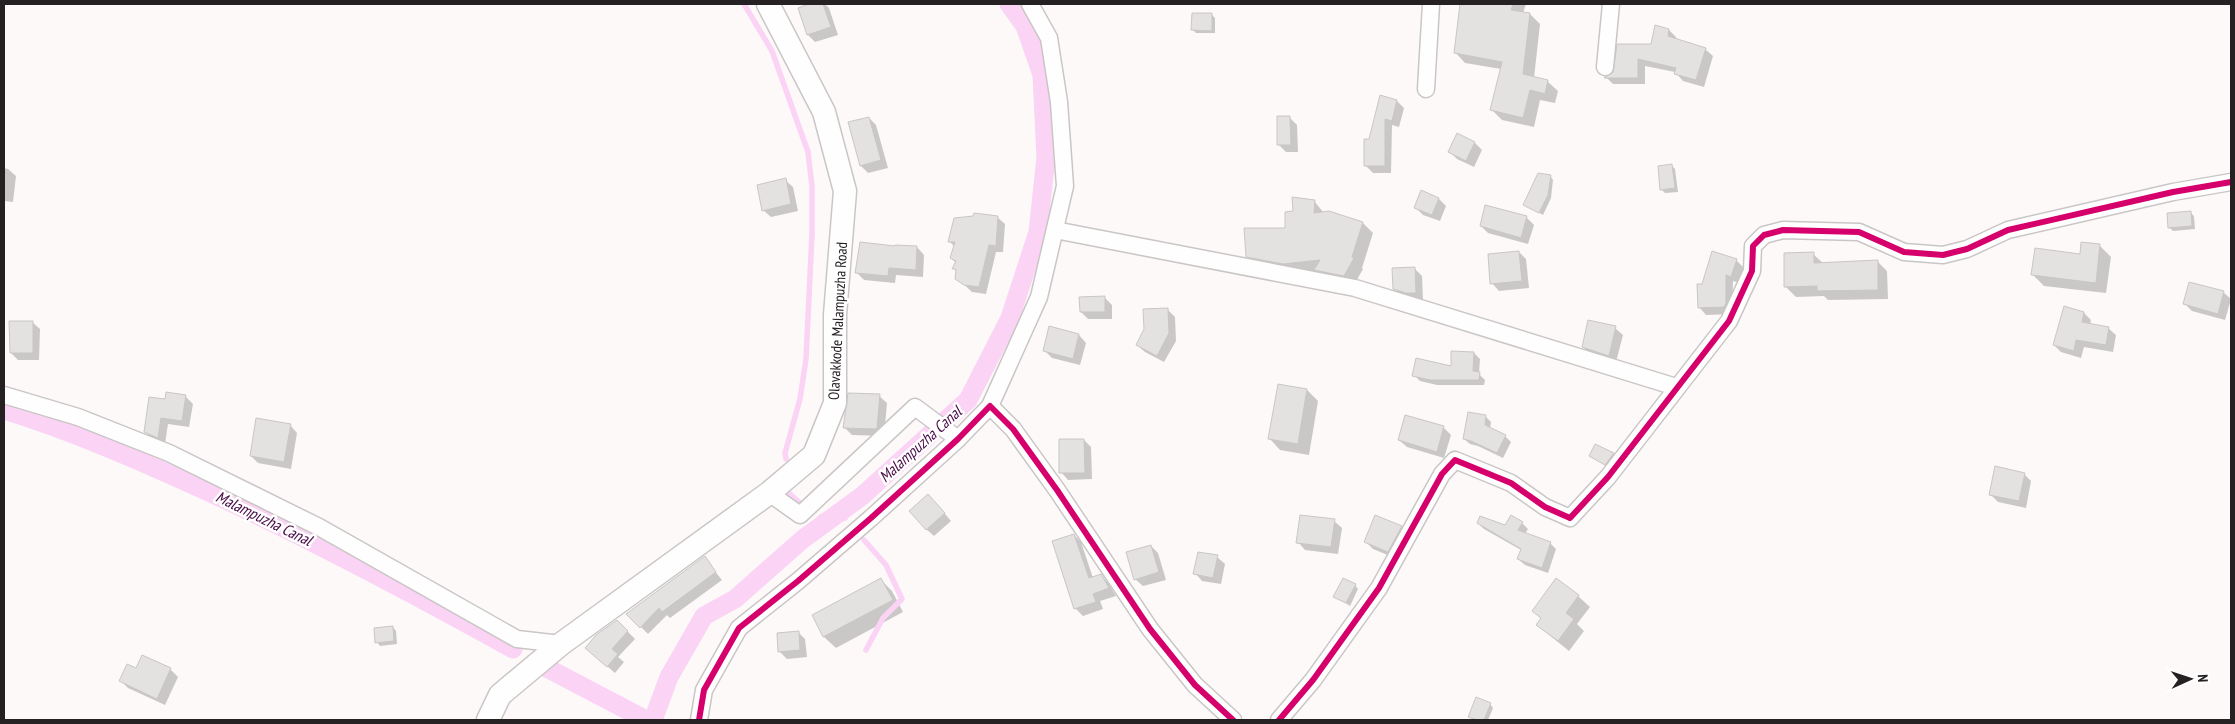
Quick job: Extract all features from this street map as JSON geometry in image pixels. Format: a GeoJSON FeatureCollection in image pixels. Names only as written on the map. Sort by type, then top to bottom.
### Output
{"type":"FeatureCollection","features":[{"type":"Feature","properties":{"kind":"main road","name":"Olavakkode Malampuzha Road"},"geometry":{"type":"LineString","coordinates":[[488,720],[500,695],[561,644],[769,493],[814,455],[835,403],[835,315],[845,191],[824,112],[768,4]]}},
{"type":"Feature","properties":{"kind":"street"},"geometry":{"type":"LineString","coordinates":[[699,720],[704,690],[739,628],[798,581],[958,439],[990,406],[1039,297],[1066,186],[1059,102],[1049,38],[1030,4]]}},
{"type":"Feature","properties":{"kind":"street"},"geometry":{"type":"LineString","coordinates":[[1426,89],[1431,4]]}},
{"type":"Feature","properties":{"kind":"street"},"geometry":{"type":"LineString","coordinates":[[1605,67],[1611,4]]}},
{"type":"Feature","properties":{"kind":"street"},"geometry":{"type":"LineString","coordinates":[[1279,720],[1313,680],[1379,588],[1442,474],[1455,460],[1510,483],[1545,507],[1570,518],[1608,476],[1676,387],[1730,321],[1752,271],[1753,246],[1764,234],[1783,230],[1859,232],[1904,252],[1942,255],[1967,249],[2008,230],[2173,192],[2231,182]]}},
{"type":"Feature","properties":{"kind":"street"},"geometry":{"type":"LineString","coordinates":[[1055,230],[1355,288],[1676,387]]}},
{"type":"Feature","properties":{"kind":"street"},"geometry":{"type":"LineString","coordinates":[[4,395],[78,417],[169,453],[319,527],[517,639],[561,644]]}},
{"type":"Feature","properties":{"kind":"street"},"geometry":{"type":"LineString","coordinates":[[990,406],[1013,430],[1057,490],[1150,629],[1195,685],[1234,720]]}},
{"type":"Feature","properties":{"kind":"street"},"geometry":{"type":"LineString","coordinates":[[769,493],[800,515],[916,407],[958,439]]}},
{"type":"Feature","properties":{"kind":"building"},"geometry":{"type":"Polygon","coordinates":[[[809,4],[823,4],[831,27],[807,35],[798,8],[809,4]]]}},
{"type":"Feature","properties":{"kind":"building"},"geometry":{"type":"Polygon","coordinates":[[[1460,4],[1513,4],[1511,10],[1530,13],[1523,74],[1548,80],[1545,94],[1530,90],[1523,118],[1490,110],[1502,62],[1454,53],[1460,4]]]}},
{"type":"Feature","properties":{"kind":"building"},"geometry":{"type":"Polygon","coordinates":[[[1192,13],[1212,13],[1212,31],[1191,30],[1192,13]]]}},
{"type":"Feature","properties":{"kind":"building"},"geometry":{"type":"Polygon","coordinates":[[[1655,25],[1669,29],[1668,36],[1706,48],[1696,80],[1674,74],[1676,68],[1638,59],[1638,78],[1604,78],[1613,72],[1617,44],[1651,44],[1655,25]]]}},
{"type":"Feature","properties":{"kind":"building"},"geometry":{"type":"Polygon","coordinates":[[[1380,95],[1397,100],[1392,121],[1385,119],[1385,166],[1364,166],[1364,139],[1369,139],[1380,95]]]}},
{"type":"Feature","properties":{"kind":"building"},"geometry":{"type":"Polygon","coordinates":[[[1277,116],[1290,116],[1291,145],[1277,145],[1277,116]]]}},
{"type":"Feature","properties":{"kind":"building"},"geometry":{"type":"Polygon","coordinates":[[[869,117],[881,160],[860,166],[848,122],[869,117]]]}},
{"type":"Feature","properties":{"kind":"building"},"geometry":{"type":"Polygon","coordinates":[[[1457,133],[1475,142],[1466,161],[1448,152],[1457,133]]]}},
{"type":"Feature","properties":{"kind":"building"},"geometry":{"type":"Polygon","coordinates":[[[1672,164],[1675,188],[1660,190],[1658,166],[1672,164]]]}},
{"type":"Feature","properties":{"kind":"building"},"geometry":{"type":"Polygon","coordinates":[[[1538,173],[1551,175],[1548,195],[1539,213],[1523,205],[1538,173]]]}},
{"type":"Feature","properties":{"kind":"building"},"geometry":{"type":"Polygon","coordinates":[[[786,178],[791,204],[762,211],[757,185],[786,178]]]}},
{"type":"Feature","properties":{"kind":"building"},"geometry":{"type":"Polygon","coordinates":[[[1421,190],[1439,198],[1432,215],[1414,208],[1421,190]]]}},
{"type":"Feature","properties":{"kind":"building"},"geometry":{"type":"Polygon","coordinates":[[[1292,197],[1315,200],[1314,213],[1329,211],[1363,222],[1352,257],[1354,258],[1344,276],[1314,270],[1320,260],[1283,264],[1246,257],[1244,228],[1285,228],[1285,212],[1293,211],[1292,197]]]}},
{"type":"Feature","properties":{"kind":"building"},"geometry":{"type":"Polygon","coordinates":[[[1485,205],[1527,216],[1521,238],[1480,226],[1485,205]]]}},
{"type":"Feature","properties":{"kind":"building"},"geometry":{"type":"Polygon","coordinates":[[[2191,211],[2192,226],[2168,228],[2167,213],[2191,211]]]}},
{"type":"Feature","properties":{"kind":"building"},"geometry":{"type":"Polygon","coordinates":[[[974,213],[998,216],[996,246],[989,245],[979,287],[964,285],[955,279],[956,269],[952,269],[956,261],[950,258],[955,242],[948,242],[954,218],[973,216],[974,213]]]}},
{"type":"Feature","properties":{"kind":"building"},"geometry":{"type":"Polygon","coordinates":[[[860,242],[895,246],[917,246],[916,270],[889,268],[888,276],[855,273],[860,242]]]}},
{"type":"Feature","properties":{"kind":"building"},"geometry":{"type":"Polygon","coordinates":[[[2081,242],[2100,244],[2096,283],[2031,275],[2035,248],[2080,254],[2081,242]]]}},
{"type":"Feature","properties":{"kind":"building"},"geometry":{"type":"Polygon","coordinates":[[[1519,251],[1522,281],[1490,284],[1488,254],[1519,251]]]}},
{"type":"Feature","properties":{"kind":"building"},"geometry":{"type":"Polygon","coordinates":[[[1712,251],[1737,259],[1731,277],[1726,275],[1726,303],[1724,307],[1698,308],[1697,284],[1702,284],[1712,251]]]}},
{"type":"Feature","properties":{"kind":"building"},"geometry":{"type":"Polygon","coordinates":[[[1814,252],[1814,263],[1878,260],[1878,290],[1817,291],[1817,286],[1784,287],[1784,253],[1814,252]]]}},
{"type":"Feature","properties":{"kind":"building"},"geometry":{"type":"Polygon","coordinates":[[[1415,267],[1416,293],[1406,293],[1393,289],[1392,268],[1415,267]]]}},
{"type":"Feature","properties":{"kind":"building"},"geometry":{"type":"Polygon","coordinates":[[[2189,282],[2224,291],[2218,314],[2183,304],[2189,282]]]}},
{"type":"Feature","properties":{"kind":"building"},"geometry":{"type":"Polygon","coordinates":[[[1105,296],[1105,312],[1080,312],[1079,297],[1105,296]]]}},
{"type":"Feature","properties":{"kind":"building"},"geometry":{"type":"Polygon","coordinates":[[[2064,306],[2084,312],[2082,322],[2109,327],[2106,345],[2076,340],[2074,351],[2053,345],[2064,306]]]}},
{"type":"Feature","properties":{"kind":"building"},"geometry":{"type":"Polygon","coordinates":[[[1168,308],[1169,333],[1157,356],[1136,345],[1144,329],[1143,309],[1168,308]]]}},
{"type":"Feature","properties":{"kind":"building"},"geometry":{"type":"Polygon","coordinates":[[[1588,320],[1616,326],[1609,356],[1582,347],[1588,320]]]}},
{"type":"Feature","properties":{"kind":"building"},"geometry":{"type":"Polygon","coordinates":[[[9,321],[33,321],[33,353],[10,353],[9,321]]]}},
{"type":"Feature","properties":{"kind":"building"},"geometry":{"type":"Polygon","coordinates":[[[1049,326],[1079,334],[1073,359],[1043,351],[1049,326]]]}},
{"type":"Feature","properties":{"kind":"building"},"geometry":{"type":"Polygon","coordinates":[[[1451,351],[1474,352],[1473,371],[1480,372],[1479,380],[1430,380],[1412,376],[1416,358],[1451,366],[1451,351]]]}},
{"type":"Feature","properties":{"kind":"building"},"geometry":{"type":"Polygon","coordinates":[[[1278,384],[1307,389],[1298,444],[1268,439],[1278,384]]]}},
{"type":"Feature","properties":{"kind":"building"},"geometry":{"type":"Polygon","coordinates":[[[166,392],[186,395],[182,421],[161,418],[158,438],[144,432],[149,397],[165,399],[166,392]]]}},
{"type":"Feature","properties":{"kind":"building"},"geometry":{"type":"Polygon","coordinates":[[[848,393],[880,394],[877,429],[843,428],[848,393]]]}},
{"type":"Feature","properties":{"kind":"building"},"geometry":{"type":"Polygon","coordinates":[[[1468,412],[1486,415],[1485,425],[1506,435],[1497,453],[1463,439],[1468,412]]]}},
{"type":"Feature","properties":{"kind":"building"},"geometry":{"type":"Polygon","coordinates":[[[1405,415],[1444,426],[1437,452],[1398,440],[1405,415]]]}},
{"type":"Feature","properties":{"kind":"building"},"geometry":{"type":"Polygon","coordinates":[[[256,418],[291,424],[284,462],[250,456],[256,418]]]}},
{"type":"Feature","properties":{"kind":"building"},"geometry":{"type":"Polygon","coordinates":[[[1059,439],[1084,439],[1085,473],[1059,473],[1059,439]]]}},
{"type":"Feature","properties":{"kind":"building"},"geometry":{"type":"Polygon","coordinates":[[[1595,444],[1614,453],[1605,465],[1589,456],[1595,444]]]}},
{"type":"Feature","properties":{"kind":"building"},"geometry":{"type":"Polygon","coordinates":[[[1995,466],[2025,473],[2019,501],[1989,495],[1995,466]]]}},
{"type":"Feature","properties":{"kind":"building"},"geometry":{"type":"Polygon","coordinates":[[[928,494],[945,513],[926,530],[909,511],[928,494]]]}},
{"type":"Feature","properties":{"kind":"building"},"geometry":{"type":"Polygon","coordinates":[[[1300,515],[1335,519],[1331,547],[1296,543],[1300,515]]]}},
{"type":"Feature","properties":{"kind":"building"},"geometry":{"type":"Polygon","coordinates":[[[1375,515],[1402,526],[1388,552],[1364,542],[1375,515]]]}},
{"type":"Feature","properties":{"kind":"building"},"geometry":{"type":"Polygon","coordinates":[[[1511,515],[1523,522],[1518,530],[1551,542],[1542,568],[1517,559],[1521,549],[1477,523],[1480,516],[1505,525],[1511,515]]]}},
{"type":"Feature","properties":{"kind":"building"},"geometry":{"type":"Polygon","coordinates":[[[1074,534],[1089,578],[1101,574],[1109,588],[1093,594],[1096,602],[1074,609],[1052,541],[1074,534]]]}},
{"type":"Feature","properties":{"kind":"building"},"geometry":{"type":"Polygon","coordinates":[[[1151,545],[1159,572],[1134,580],[1126,552],[1151,545]]]}},
{"type":"Feature","properties":{"kind":"building"},"geometry":{"type":"Polygon","coordinates":[[[1198,552],[1218,555],[1213,578],[1193,574],[1198,552]]]}},
{"type":"Feature","properties":{"kind":"building"},"geometry":{"type":"Polygon","coordinates":[[[705,556],[716,572],[662,612],[659,608],[640,628],[626,614],[705,556]]]}},
{"type":"Feature","properties":{"kind":"building"},"geometry":{"type":"Polygon","coordinates":[[[881,578],[893,600],[823,637],[812,615],[881,578]]]}},
{"type":"Feature","properties":{"kind":"building"},"geometry":{"type":"Polygon","coordinates":[[[1343,578],[1356,584],[1346,603],[1333,597],[1343,578]]]}},
{"type":"Feature","properties":{"kind":"building"},"geometry":{"type":"Polygon","coordinates":[[[1556,578],[1579,595],[1566,613],[1574,619],[1558,641],[1536,625],[1541,618],[1532,611],[1556,578]]]}},
{"type":"Feature","properties":{"kind":"building"},"geometry":{"type":"Polygon","coordinates":[[[617,620],[628,631],[612,649],[618,654],[607,667],[585,648],[596,635],[617,620]]]}},
{"type":"Feature","properties":{"kind":"building"},"geometry":{"type":"Polygon","coordinates":[[[393,626],[394,641],[375,643],[374,628],[393,626]]]}},
{"type":"Feature","properties":{"kind":"building"},"geometry":{"type":"Polygon","coordinates":[[[799,631],[800,650],[778,652],[777,633],[799,631]]]}},
{"type":"Feature","properties":{"kind":"building"},"geometry":{"type":"Polygon","coordinates":[[[142,655],[171,668],[157,699],[119,681],[127,664],[136,668],[142,655]]]}},
{"type":"Feature","properties":{"kind":"building"},"geometry":{"type":"Polygon","coordinates":[[[1476,697],[1491,703],[1484,720],[1468,717],[1476,697]]]}},
{"type":"Feature","properties":{"kind":"waterway"},"geometry":{"type":"LineString","coordinates":[[744,4],[772,51],[808,152],[812,186],[812,234],[806,359],[800,399],[785,453],[786,459]]}},
{"type":"Feature","properties":{"kind":"waterway","name":"Malampuzha Canal"},"geometry":{"type":"LineString","coordinates":[[653,720],[669,677],[704,616],[735,599],[803,539],[862,496],[968,400],[1010,318],[1038,232],[1046,157],[1042,75],[1025,26],[1009,4]]}},
{"type":"Feature","properties":{"kind":"waterway","name":"Malampuzha Canal"},"geometry":{"type":"LineString","coordinates":[[4,410],[83,438],[211,493],[363,568],[513,649]]}},
{"type":"Feature","properties":{"kind":"waterway"},"geometry":{"type":"LineString","coordinates":[[789,493],[800,503]]}},
{"type":"Feature","properties":{"kind":"waterway"},"geometry":{"type":"LineString","coordinates":[[821,517],[833,525],[844,516],[845,518]]}},
{"type":"Feature","properties":{"kind":"waterway"},"geometry":{"type":"LineString","coordinates":[[864,540],[886,565],[902,599],[883,618],[866,650]]}},
{"type":"Feature","properties":{"kind":"waterway","name":"Malampuzha Canal"},"geometry":{"type":"LineString","coordinates":[[547,668],[646,720]]}},
{"type":"Feature","properties":{"kind":"cycle path"},"geometry":{"type":"LineString","coordinates":[[1279,720],[1313,680],[1379,588],[1442,474],[1455,460],[1511,483],[1545,507],[1570,518],[1608,477],[1729,321],[1752,271],[1753,246],[1764,235],[1783,230],[1859,232],[1904,252],[1943,255],[1967,249],[2008,230],[2173,192],[2231,182]]}},
{"type":"Feature","properties":{"kind":"cycle path"},"geometry":{"type":"LineString","coordinates":[[699,720],[704,690],[739,628],[798,581],[871,518],[958,439],[990,406],[1013,429],[1057,490],[1150,629],[1195,685],[1233,720]]}}]}
